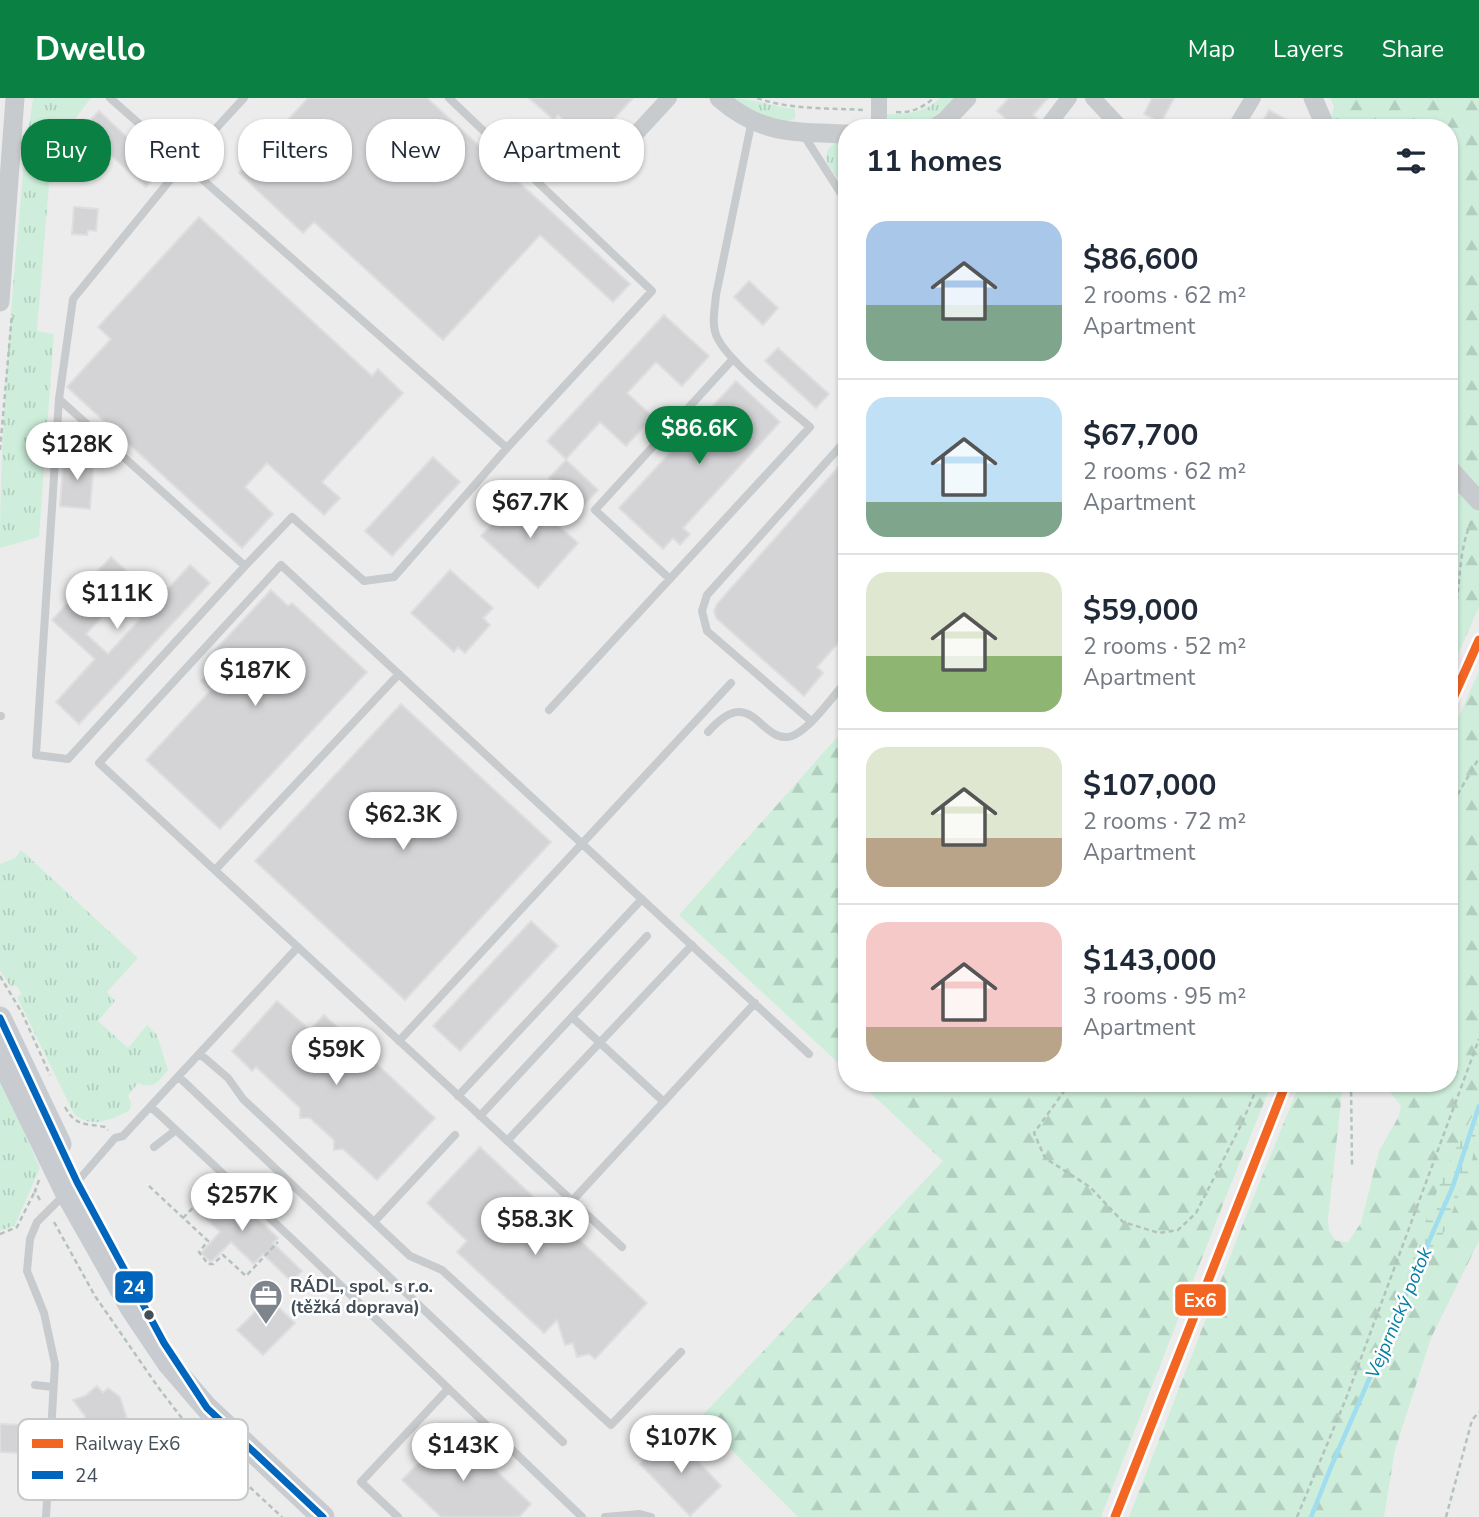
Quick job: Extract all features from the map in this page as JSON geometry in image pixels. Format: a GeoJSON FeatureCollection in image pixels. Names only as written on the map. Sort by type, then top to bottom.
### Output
{"type":"FeatureCollection","features":[{"type":"Feature","properties":{"kind":"main road"},"geometry":{"type":"LineString","coordinates":[[0,1018],[72,1187]]}},
{"type":"Feature","properties":{"kind":"main road"},"geometry":{"type":"LineString","coordinates":[[0,1056],[72,1187],[164,1343],[207,1408],[219,1419]]}},
{"type":"Feature","properties":{"kind":"main road"},"geometry":{"type":"LineString","coordinates":[[248,1447],[319,1515]]}},
{"type":"Feature","properties":{"kind":"street"},"geometry":{"type":"LineString","coordinates":[[0,302],[16,98]]}},
{"type":"Feature","properties":{"kind":"street"},"geometry":{"type":"LineString","coordinates":[[644,125],[669,98]]}},
{"type":"Feature","properties":{"kind":"street"},"geometry":{"type":"LineString","coordinates":[[719,98],[737,114],[779,131],[838,134]]}},
{"type":"Feature","properties":{"kind":"street"},"geometry":{"type":"LineString","coordinates":[[947,119],[967,98]]}},
{"type":"Feature","properties":{"kind":"street"},"geometry":{"type":"LineString","coordinates":[[1053,119],[1069,98]]}},
{"type":"Feature","properties":{"kind":"street"},"geometry":{"type":"LineString","coordinates":[[1093,98],[1113,119]]}},
{"type":"Feature","properties":{"kind":"street"},"geometry":{"type":"LineString","coordinates":[[1240,119],[1253,98]]}},
{"type":"Feature","properties":{"kind":"street"},"geometry":{"type":"LineString","coordinates":[[1313,98],[1322,119]]}},
{"type":"Feature","properties":{"kind":"street"},"geometry":{"type":"LineString","coordinates":[[1458,482],[1476,509]]}},
{"type":"Feature","properties":{"kind":"lane"},"geometry":{"type":"LineString","coordinates":[[110,98],[134,119]]}},
{"type":"Feature","properties":{"kind":"lane"},"geometry":{"type":"LineString","coordinates":[[224,120],[244,98]]}},
{"type":"Feature","properties":{"kind":"lane"},"geometry":{"type":"LineString","coordinates":[[168,182],[72,299],[59,399],[36,755],[68,759],[292,517],[364,581],[394,577],[652,291],[449,98]]}},
{"type":"Feature","properties":{"kind":"lane"},"geometry":{"type":"LineString","coordinates":[[549,710],[810,428],[726,352],[716,336],[713,322],[716,295],[752,120]]}},
{"type":"Feature","properties":{"kind":"lane"},"geometry":{"type":"LineString","coordinates":[[801,132],[838,188]]}},
{"type":"Feature","properties":{"kind":"lane"},"geometry":{"type":"LineString","coordinates":[[206,182],[508,448]]}},
{"type":"Feature","properties":{"kind":"lane"},"geometry":{"type":"LineString","coordinates":[[670,579],[595,510],[733,359]]}},
{"type":"Feature","properties":{"kind":"lane"},"geometry":{"type":"LineString","coordinates":[[59,399],[245,566]]}},
{"type":"Feature","properties":{"kind":"lane"},"geometry":{"type":"LineString","coordinates":[[811,721],[707,631],[702,611],[707,595],[838,449]]}},
{"type":"Feature","properties":{"kind":"lane"},"geometry":{"type":"LineString","coordinates":[[622,1247],[99,763],[281,565],[809,1054]]}},
{"type":"Feature","properties":{"kind":"lane"},"geometry":{"type":"LineString","coordinates":[[215,870],[399,674]]}},
{"type":"Feature","properties":{"kind":"lane"},"geometry":{"type":"LineString","coordinates":[[399,1041],[731,683]]}},
{"type":"Feature","properties":{"kind":"lane"},"geometry":{"type":"LineString","coordinates":[[708,732],[720,718],[731,713],[744,713],[783,737],[790,737],[803,730],[838,690]]}},
{"type":"Feature","properties":{"kind":"lane"},"geometry":{"type":"LineString","coordinates":[[458,1096],[642,899]]}},
{"type":"Feature","properties":{"kind":"lane"},"geometry":{"type":"LineString","coordinates":[[480,1116],[647,936]]}},
{"type":"Feature","properties":{"kind":"lane"},"geometry":{"type":"LineString","coordinates":[[508,1141],[692,945]]}},
{"type":"Feature","properties":{"kind":"lane"},"geometry":{"type":"LineString","coordinates":[[51,1419],[54,1364],[44,1313],[27,1271],[30,1238],[37,1222],[115,1138],[123,1136],[179,1077],[298,947]]}},
{"type":"Feature","properties":{"kind":"lane"},"geometry":{"type":"LineString","coordinates":[[572,1201],[755,1003]]}},
{"type":"Feature","properties":{"kind":"lane"},"geometry":{"type":"LineString","coordinates":[[572,1017],[664,1102]]}},
{"type":"Feature","properties":{"kind":"lane"},"geometry":{"type":"LineString","coordinates":[[200,1054],[228,1078],[243,1099],[410,1256],[442,1270],[611,1425],[681,1352]]}},
{"type":"Feature","properties":{"kind":"lane"},"geometry":{"type":"LineString","coordinates":[[179,1077],[563,1442]]}},
{"type":"Feature","properties":{"kind":"lane"},"geometry":{"type":"LineString","coordinates":[[150,1107],[287,1232],[582,1517]]}},
{"type":"Feature","properties":{"kind":"lane"},"geometry":{"type":"LineString","coordinates":[[154,1147],[176,1130]]}},
{"type":"Feature","properties":{"kind":"lane"},"geometry":{"type":"LineString","coordinates":[[374,1222],[455,1135]]}},
{"type":"Feature","properties":{"kind":"lane"},"geometry":{"type":"LineString","coordinates":[[35,1385],[53,1387]]}},
{"type":"Feature","properties":{"kind":"lane"},"geometry":{"type":"LineString","coordinates":[[398,1517],[361,1482],[448,1389]]}},
{"type":"Feature","properties":{"kind":"lane"},"geometry":{"type":"LineString","coordinates":[[605,1517],[640,1514],[651,1517]]}},
{"type":"Feature","properties":{"kind":"path"},"geometry":{"type":"LineString","coordinates":[[757,98],[793,106],[879,112],[906,112],[924,107],[934,98]]}},
{"type":"Feature","properties":{"kind":"path"},"geometry":{"type":"LineString","coordinates":[[1458,592],[1465,533],[1476,509]]}},
{"type":"Feature","properties":{"kind":"path"},"geometry":{"type":"LineString","coordinates":[[1458,794],[1479,758]]}},
{"type":"Feature","properties":{"kind":"path"},"geometry":{"type":"LineString","coordinates":[[0,976],[22,1013],[50,1074]]}},
{"type":"Feature","properties":{"kind":"path"},"geometry":{"type":"LineString","coordinates":[[1297,1517],[1347,1396],[1479,1039]]}},
{"type":"Feature","properties":{"kind":"path"},"geometry":{"type":"LineString","coordinates":[[1063,1092],[1034,1132],[1045,1158],[1090,1187],[1123,1222],[1159,1233],[1178,1230],[1196,1213],[1255,1092]]}},
{"type":"Feature","properties":{"kind":"path"},"geometry":{"type":"LineString","coordinates":[[1351,1092],[1352,1166]]}},
{"type":"Feature","properties":{"kind":"path"},"geometry":{"type":"LineString","coordinates":[[61,1099],[72,1119],[81,1124],[105,1127],[115,1138]]}},
{"type":"Feature","properties":{"kind":"path"},"geometry":{"type":"LineString","coordinates":[[183,1218],[225,1175]]}},
{"type":"Feature","properties":{"kind":"path"},"geometry":{"type":"LineString","coordinates":[[149,1186],[208,1241],[199,1252],[208,1264],[213,1264],[223,1255],[246,1276],[287,1232]]}},
{"type":"Feature","properties":{"kind":"path"},"geometry":{"type":"LineString","coordinates":[[0,1234],[17,1227],[35,1191]]}},
{"type":"Feature","properties":{"kind":"path"},"geometry":{"type":"LineString","coordinates":[[1446,1517],[1472,1420],[1479,1412]]}},
{"type":"Feature","properties":{"kind":"green space"},"geometry":{"type":"Polygon","coordinates":[[[33,98],[91,98],[75,119],[30,119],[33,98]]]}},
{"type":"Feature","properties":{"kind":"green space"},"geometry":{"type":"Polygon","coordinates":[[[729,98],[795,109],[795,119],[770,119],[729,98]]]}},
{"type":"Feature","properties":{"kind":"green space"},"geometry":{"type":"Polygon","coordinates":[[[940,98],[956,98],[930,119],[889,119],[884,114],[921,110],[940,98]]]}},
{"type":"Feature","properties":{"kind":"green space"},"geometry":{"type":"Polygon","coordinates":[[[1330,98],[1479,98],[1479,607],[1458,654],[1458,119],[1331,119],[1334,107],[1330,98]]]}},
{"type":"Feature","properties":{"kind":"green space"},"geometry":{"type":"Polygon","coordinates":[[[838,142],[838,178],[827,160],[830,148],[838,142]]]}},
{"type":"Feature","properties":{"kind":"green space"},"geometry":{"type":"Polygon","coordinates":[[[22,182],[49,182],[37,331],[54,334],[39,537],[0,548],[3,443],[22,182]]]}},
{"type":"Feature","properties":{"kind":"green space"},"geometry":{"type":"Polygon","coordinates":[[[1479,671],[1479,1241],[1431,1338],[1395,1450],[1384,1517],[1129,1517],[1296,1092],[1342,1092],[1328,1219],[1329,1231],[1336,1241],[1348,1242],[1361,1223],[1379,1151],[1399,1116],[1401,1106],[1390,1092],[1458,1092],[1458,719],[1479,671]]]}},
{"type":"Feature","properties":{"kind":"green space"},"geometry":{"type":"Polygon","coordinates":[[[838,736],[838,1063],[679,915],[838,736]]]}},
{"type":"Feature","properties":{"kind":"green space"},"geometry":{"type":"Polygon","coordinates":[[[21,850],[138,958],[107,992],[115,1001],[98,1021],[128,1048],[147,1025],[157,1035],[168,1070],[152,1085],[138,1083],[128,1096],[131,1102],[130,1110],[109,1120],[87,1121],[74,1114],[17,997],[22,994],[16,985],[11,987],[0,971],[0,864],[15,858],[21,850]]]}},
{"type":"Feature","properties":{"kind":"green space"},"geometry":{"type":"Polygon","coordinates":[[[0,1077],[40,1168],[15,1225],[0,1231],[0,1077]]]}},
{"type":"Feature","properties":{"kind":"green space"},"geometry":{"type":"Polygon","coordinates":[[[870,1092],[1268,1092],[1101,1517],[798,1517],[700,1418],[943,1161],[870,1092]]]}},
{"type":"Feature","properties":{"kind":"green space"},"geometry":{"type":"Polygon","coordinates":[[[1479,1104],[1472,1163],[1448,1222],[1450,1221],[1391,1328],[1439,1185],[1479,1104]]]}},
{"type":"Feature","properties":{"kind":"building"},"geometry":{"type":"Polygon","coordinates":[[[308,98],[427,98],[450,119],[366,119],[366,182],[465,182],[465,133],[479,146],[479,182],[519,182],[630,284],[613,302],[540,235],[443,340],[314,222],[303,233],[249,182],[352,182],[352,119],[289,119],[308,98]]]}},
{"type":"Feature","properties":{"kind":"building"},"geometry":{"type":"Polygon","coordinates":[[[529,98],[633,98],[614,119],[562,119],[558,115],[553,119],[529,98]]]}},
{"type":"Feature","properties":{"kind":"building"},"geometry":{"type":"Polygon","coordinates":[[[1009,98],[1048,98],[1033,115],[1038,119],[1006,119],[997,111],[1009,98]]]}},
{"type":"Feature","properties":{"kind":"building"},"geometry":{"type":"Polygon","coordinates":[[[1152,98],[1174,98],[1163,119],[1153,119],[1144,114],[1152,98]]]}},
{"type":"Feature","properties":{"kind":"building"},"geometry":{"type":"Polygon","coordinates":[[[1269,110],[1286,119],[1264,119],[1269,110]]]}},
{"type":"Feature","properties":{"kind":"building"},"geometry":{"type":"Polygon","coordinates":[[[99,111],[108,119],[91,119],[99,111]]]}},
{"type":"Feature","properties":{"kind":"building"},"geometry":{"type":"Polygon","coordinates":[[[111,122],[125,135],[125,168],[111,155],[111,122]]]}},
{"type":"Feature","properties":{"kind":"building"},"geometry":{"type":"Polygon","coordinates":[[[74,207],[98,209],[96,231],[88,230],[87,235],[72,234],[74,207]]]}},
{"type":"Feature","properties":{"kind":"building"},"geometry":{"type":"Polygon","coordinates":[[[199,217],[372,376],[378,369],[403,393],[322,482],[340,498],[324,515],[267,463],[245,487],[273,514],[242,548],[67,387],[111,339],[98,327],[199,217]]]}},
{"type":"Feature","properties":{"kind":"building"},"geometry":{"type":"Polygon","coordinates":[[[749,281],[778,308],[763,325],[734,297],[749,281]]]}},
{"type":"Feature","properties":{"kind":"building"},"geometry":{"type":"Polygon","coordinates":[[[664,315],[709,356],[682,386],[656,362],[627,393],[653,417],[626,446],[600,422],[566,459],[547,441],[664,315]]]}},
{"type":"Feature","properties":{"kind":"building"},"geometry":{"type":"Polygon","coordinates":[[[778,348],[829,394],[816,408],[765,361],[778,348]]]}},
{"type":"Feature","properties":{"kind":"building"},"geometry":{"type":"Polygon","coordinates":[[[736,381],[780,422],[683,528],[690,534],[680,545],[673,538],[663,549],[619,508],[736,381]]]}},
{"type":"Feature","properties":{"kind":"building"},"geometry":{"type":"Polygon","coordinates":[[[64,455],[94,457],[90,509],[60,506],[64,455]]]}},
{"type":"Feature","properties":{"kind":"building"},"geometry":{"type":"Polygon","coordinates":[[[433,457],[460,482],[392,556],[365,531],[433,457]]]}},
{"type":"Feature","properties":{"kind":"building"},"geometry":{"type":"Polygon","coordinates":[[[566,460],[598,490],[581,508],[549,478],[566,460]]]}},
{"type":"Feature","properties":{"kind":"building"},"geometry":{"type":"Polygon","coordinates":[[[838,467],[838,643],[817,667],[823,673],[804,696],[716,618],[714,611],[717,604],[838,467]]]}},
{"type":"Feature","properties":{"kind":"building"},"geometry":{"type":"Polygon","coordinates":[[[522,493],[578,543],[538,588],[481,536],[522,493]]]}},
{"type":"Feature","properties":{"kind":"building"},"geometry":{"type":"Polygon","coordinates":[[[111,557],[136,580],[86,634],[108,654],[190,565],[210,583],[79,724],[56,702],[95,659],[52,620],[111,557]]]}},
{"type":"Feature","properties":{"kind":"building"},"geometry":{"type":"Polygon","coordinates":[[[450,570],[493,608],[483,618],[490,625],[465,653],[458,647],[454,652],[411,613],[450,570]]]}},
{"type":"Feature","properties":{"kind":"building"},"geometry":{"type":"Polygon","coordinates":[[[271,590],[288,606],[292,603],[367,672],[220,829],[146,760],[211,690],[201,681],[215,665],[208,658],[271,590]]]}},
{"type":"Feature","properties":{"kind":"building"},"geometry":{"type":"Polygon","coordinates":[[[401,704],[551,842],[405,1000],[255,861],[401,704]]]}},
{"type":"Feature","properties":{"kind":"building"},"geometry":{"type":"Polygon","coordinates":[[[531,921],[558,946],[460,1051],[433,1026],[531,921]]]}},
{"type":"Feature","properties":{"kind":"building"},"geometry":{"type":"Polygon","coordinates":[[[277,1001],[310,1030],[324,1015],[435,1118],[377,1180],[343,1149],[334,1150],[334,1140],[310,1118],[300,1118],[300,1108],[256,1067],[252,1071],[232,1051],[277,1001]]]}},
{"type":"Feature","properties":{"kind":"building"},"geometry":{"type":"Polygon","coordinates":[[[480,1147],[647,1303],[595,1359],[589,1354],[577,1357],[573,1343],[565,1345],[557,1320],[544,1333],[457,1252],[467,1241],[427,1203],[480,1147]]]}},
{"type":"Feature","properties":{"kind":"building"},"geometry":{"type":"Polygon","coordinates":[[[221,1184],[278,1238],[273,1243],[302,1271],[292,1282],[263,1254],[254,1264],[231,1242],[211,1262],[201,1253],[220,1232],[197,1210],[221,1184]]]}},
{"type":"Feature","properties":{"kind":"building","name":"RÁDL, spol. s r.o. (těžká doprava)"},"geometry":{"type":"Polygon","coordinates":[[[269,1298],[295,1323],[263,1355],[237,1330],[269,1298]]]}},
{"type":"Feature","properties":{"kind":"building"},"geometry":{"type":"Polygon","coordinates":[[[97,1386],[103,1393],[108,1388],[120,1397],[127,1419],[85,1419],[73,1400],[85,1396],[97,1386]]]}},
{"type":"Feature","properties":{"kind":"building"},"geometry":{"type":"Polygon","coordinates":[[[0,1424],[18,1425],[18,1453],[0,1452],[0,1424]]]}},
{"type":"Feature","properties":{"kind":"building"},"geometry":{"type":"Polygon","coordinates":[[[452,1429],[531,1504],[519,1517],[441,1517],[402,1480],[452,1429]]]}},
{"type":"Feature","properties":{"kind":"building"},"geometry":{"type":"Polygon","coordinates":[[[672,1433],[721,1486],[690,1516],[640,1464],[672,1433]]]}},
{"type":"Feature","properties":{"kind":"waterway","name":"Vejprnický potok"},"geometry":{"type":"LineString","coordinates":[[1311,1517],[1453,1186],[1479,1106]]}},
{"type":"Feature","properties":{"kind":"rail line","name":"Ex6"},"geometry":{"type":"LineString","coordinates":[[1458,687],[1479,640]]}},
{"type":"Feature","properties":{"kind":"rail line","name":"Ex6"},"geometry":{"type":"LineString","coordinates":[[1115,1517],[1282,1092]]}},
{"type":"Feature","properties":{"kind":"transit line","name":"24"},"geometry":{"type":"LineString","coordinates":[[0,1018],[77,1182],[164,1343],[207,1408],[219,1419]]}},
{"type":"Feature","properties":{"kind":"transit line","name":"24"},"geometry":{"type":"LineString","coordinates":[[248,1447],[323,1517]]}},
{"type":"Feature","properties":{"kind":"place","name":"RÁDL, spol. s r.o. (těžká doprava)"},"geometry":{"type":"Point","coordinates":[266,1326]}}]}
